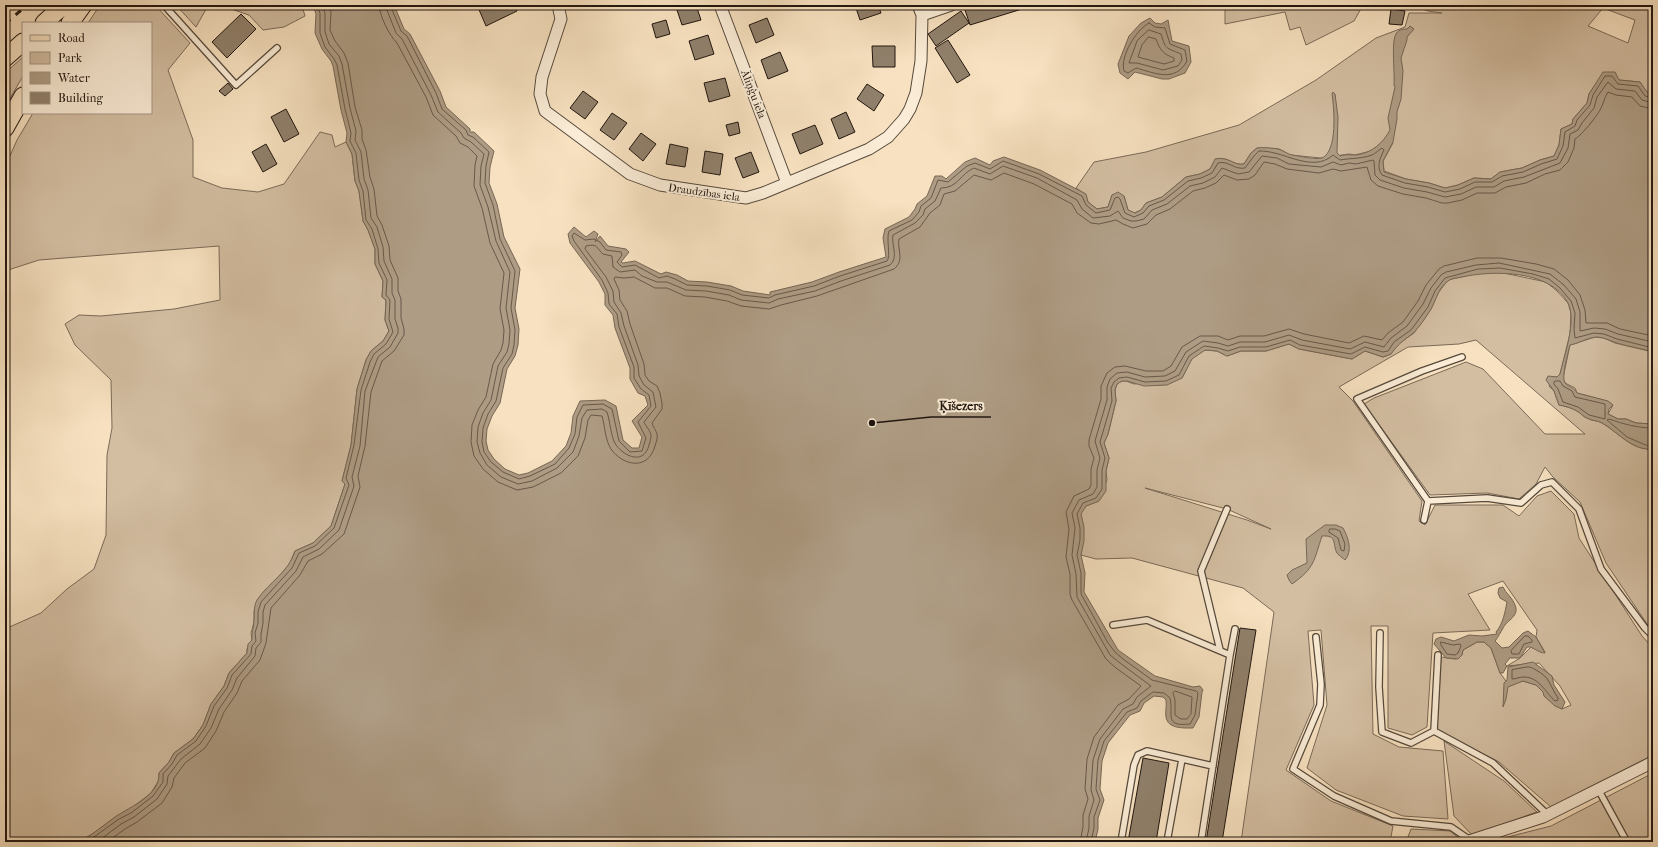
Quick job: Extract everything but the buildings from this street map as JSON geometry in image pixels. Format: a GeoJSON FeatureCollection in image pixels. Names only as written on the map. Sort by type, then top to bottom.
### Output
{"type":"FeatureCollection","features":[{"type":"Feature","properties":{"kind":"main road"},"geometry":{"type":"LineString","coordinates":[[45,22],[64,5]]}},
{"type":"Feature","properties":{"kind":"main road"},"geometry":{"type":"LineString","coordinates":[[71,22],[83,5]]}},
{"type":"Feature","properties":{"kind":"main road"},"geometry":{"type":"LineString","coordinates":[[5,58],[22,43]]}},
{"type":"Feature","properties":{"kind":"main road"},"geometry":{"type":"LineString","coordinates":[[5,128],[22,98]]}},
{"type":"Feature","properties":{"kind":"street","name":"Draudzības iela"},"geometry":{"type":"LineString","coordinates":[[558,5],[561,19],[542,77],[540,94],[545,111],[630,174],[660,185],[746,198],[763,193],[869,149],[888,137],[904,119],[910,109],[916,93],[921,61],[920,10]]}},
{"type":"Feature","properties":{"kind":"street","name":"Āliņģu iela"},"geometry":{"type":"LineString","coordinates":[[720,5],[787,183]]}},
{"type":"Feature","properties":{"kind":"street"},"geometry":{"type":"LineString","coordinates":[[920,10],[951,5]]}},
{"type":"Feature","properties":{"kind":"street"},"geometry":{"type":"LineString","coordinates":[[1468,841],[1548,815],[1653,762]]}},
{"type":"Feature","properties":{"kind":"lane"},"geometry":{"type":"LineString","coordinates":[[164,5],[236,85],[277,48]]}},
{"type":"Feature","properties":{"kind":"lane"},"geometry":{"type":"LineString","coordinates":[[1424,520],[1428,500],[1357,399],[1422,371],[1462,357]]}},
{"type":"Feature","properties":{"kind":"lane"},"geometry":{"type":"LineString","coordinates":[[1428,500],[1487,498],[1521,503],[1541,485],[1552,482],[1579,509],[1602,569],[1645,628],[1653,636]]}},
{"type":"Feature","properties":{"kind":"lane"},"geometry":{"type":"LineString","coordinates":[[1220,650],[1201,571],[1227,509]]}},
{"type":"Feature","properties":{"kind":"lane"},"geometry":{"type":"LineString","coordinates":[[1113,624],[1147,620],[1230,655]]}},
{"type":"Feature","properties":{"kind":"lane"},"geometry":{"type":"LineString","coordinates":[[1201,842],[1235,629]]}},
{"type":"Feature","properties":{"kind":"lane"},"geometry":{"type":"LineString","coordinates":[[1380,633],[1379,688],[1382,732],[1411,743],[1434,731]]}},
{"type":"Feature","properties":{"kind":"lane"},"geometry":{"type":"LineString","coordinates":[[1316,637],[1321,684],[1320,706],[1294,769],[1334,796],[1391,821],[1451,827],[1468,841]]}},
{"type":"Feature","properties":{"kind":"lane"},"geometry":{"type":"LineString","coordinates":[[1434,731],[1438,656]]}},
{"type":"Feature","properties":{"kind":"lane"},"geometry":{"type":"LineString","coordinates":[[1434,731],[1493,763],[1548,815]]}},
{"type":"Feature","properties":{"kind":"lane"},"geometry":{"type":"LineString","coordinates":[[1122,842],[1134,765],[1138,756],[1147,752],[1213,766]]}},
{"type":"Feature","properties":{"kind":"lane"},"geometry":{"type":"LineString","coordinates":[[1168,842],[1182,759]]}},
{"type":"Feature","properties":{"kind":"lane"},"geometry":{"type":"LineString","coordinates":[[1598,789],[1626,842]]}},
{"type":"Feature","properties":{"kind":"green space"},"geometry":{"type":"Polygon","coordinates":[[[100,5],[155,5],[190,43],[168,70],[193,140],[193,177],[222,188],[258,192],[284,184],[320,132],[332,135],[335,147],[346,142],[352,154],[355,181],[359,191],[363,221],[375,249],[375,264],[383,281],[382,297],[386,300],[385,320],[389,331],[383,341],[371,351],[366,360],[357,389],[351,445],[342,481],[345,484],[331,526],[313,543],[295,551],[289,565],[257,601],[251,633],[252,640],[247,649],[247,653],[229,673],[224,686],[211,704],[203,725],[193,739],[174,753],[169,762],[159,773],[159,780],[151,793],[129,810],[117,816],[79,842],[5,842],[5,629],[41,613],[67,589],[94,569],[106,535],[107,455],[112,428],[111,380],[75,345],[65,324],[79,315],[101,316],[174,309],[220,300],[219,246],[39,260],[5,271],[5,167],[17,140],[32,114],[152,114],[152,22],[89,22],[100,5]]]}},
{"type":"Feature","properties":{"kind":"green space"},"geometry":{"type":"Polygon","coordinates":[[[176,5],[211,5],[205,11],[196,27],[176,5]]]}},
{"type":"Feature","properties":{"kind":"green space"},"geometry":{"type":"Polygon","coordinates":[[[219,5],[300,5],[302,6],[305,16],[284,27],[263,30],[249,15],[219,5]]]}},
{"type":"Feature","properties":{"kind":"green space"},"geometry":{"type":"Polygon","coordinates":[[[1225,5],[1363,5],[1354,21],[1306,45],[1300,27],[1290,30],[1285,12],[1225,24],[1225,5]]]}},
{"type":"Feature","properties":{"kind":"green space"},"geometry":{"type":"Polygon","coordinates":[[[1411,5],[1484,5],[1483,8],[1495,10],[1494,5],[1653,5],[1653,94],[1647,93],[1640,82],[1619,80],[1595,85],[1589,94],[1587,103],[1573,119],[1572,124],[1561,129],[1559,145],[1554,156],[1522,168],[1500,172],[1491,179],[1474,178],[1458,185],[1445,188],[1429,183],[1406,179],[1384,171],[1383,161],[1393,143],[1384,141],[1371,151],[1355,155],[1349,154],[1321,158],[1290,155],[1279,149],[1257,148],[1251,153],[1244,164],[1237,164],[1220,158],[1216,159],[1210,169],[1200,174],[1186,177],[1162,197],[1146,203],[1141,210],[1134,213],[1128,210],[1124,196],[1112,195],[1108,207],[1097,209],[1088,202],[1085,194],[1076,188],[1094,162],[1146,152],[1239,125],[1316,80],[1376,38],[1405,27],[1409,13],[1442,13],[1428,11],[1411,5]],[[1603,8],[1588,26],[1628,43],[1635,20],[1603,8]]]}},
{"type":"Feature","properties":{"kind":"green space"},"geometry":{"type":"Polygon","coordinates":[[[22,58],[22,78],[5,107],[5,73],[22,58]]]}},
{"type":"Feature","properties":{"kind":"green space"},"geometry":{"type":"Polygon","coordinates":[[[1499,272],[1546,282],[1557,291],[1568,303],[1571,313],[1570,334],[1560,374],[1558,377],[1552,377],[1549,386],[1554,391],[1559,405],[1573,409],[1584,417],[1602,423],[1638,447],[1653,449],[1653,630],[1647,624],[1606,563],[1580,502],[1553,477],[1545,467],[1536,484],[1519,499],[1487,493],[1430,495],[1364,404],[1374,398],[1466,362],[1483,369],[1545,434],[1585,434],[1476,340],[1459,344],[1408,347],[1339,387],[1353,401],[1422,501],[1419,521],[1425,525],[1435,505],[1503,505],[1519,516],[1537,496],[1551,491],[1574,514],[1579,538],[1642,636],[1653,648],[1653,755],[1551,807],[1499,762],[1437,730],[1441,657],[1455,659],[1462,655],[1463,650],[1477,642],[1484,642],[1491,648],[1500,673],[1509,685],[1523,681],[1536,685],[1562,709],[1571,705],[1560,686],[1539,663],[1507,666],[1520,658],[1531,647],[1545,652],[1536,637],[1537,630],[1503,581],[1468,594],[1490,630],[1433,633],[1427,727],[1412,735],[1388,728],[1388,626],[1371,626],[1373,734],[1399,747],[1443,751],[1448,819],[1403,816],[1336,790],[1307,768],[1327,705],[1321,630],[1308,631],[1314,705],[1286,770],[1331,801],[1393,826],[1390,842],[1241,842],[1274,612],[1243,588],[1132,558],[1096,559],[1081,555],[1084,531],[1080,514],[1086,506],[1099,501],[1107,480],[1106,471],[1109,458],[1104,443],[1108,434],[1116,401],[1115,390],[1117,384],[1122,381],[1134,384],[1182,378],[1192,358],[1205,350],[1217,351],[1227,356],[1241,351],[1266,351],[1289,344],[1299,349],[1352,359],[1365,351],[1383,357],[1391,354],[1397,345],[1414,333],[1431,309],[1438,293],[1448,280],[1478,273],[1499,272]],[[1145,488],[1271,529],[1227,509],[1145,488]]]}},
{"type":"Feature","properties":{"kind":"green space"},"geometry":{"type":"Polygon","coordinates":[[[1595,337],[1604,338],[1615,343],[1653,352],[1653,424],[1636,423],[1626,419],[1618,419],[1608,414],[1613,405],[1607,401],[1577,393],[1575,388],[1565,383],[1563,378],[1570,345],[1595,337]]]}},
{"type":"Feature","properties":{"kind":"green space"},"geometry":{"type":"Polygon","coordinates":[[[1444,741],[1504,781],[1537,812],[1472,835],[1454,816],[1444,741]]]}},
{"type":"Feature","properties":{"kind":"green space"},"geometry":{"type":"Polygon","coordinates":[[[1653,773],[1653,842],[1488,842],[1551,826],[1653,773]]]}},
{"type":"Feature","properties":{"kind":"green space"},"geometry":{"type":"Polygon","coordinates":[[[1411,829],[1450,831],[1459,838],[1449,842],[1406,842],[1411,829]]]}},
{"type":"Feature","properties":{"kind":"water"},"geometry":{"type":"Polygon","coordinates":[[[313,5],[394,5],[404,29],[410,34],[440,91],[446,107],[470,129],[470,132],[474,132],[494,151],[490,167],[489,183],[497,204],[504,237],[520,269],[515,308],[519,329],[518,345],[515,356],[507,369],[500,403],[492,416],[487,429],[486,441],[488,450],[494,459],[505,469],[519,475],[528,473],[552,461],[566,446],[571,433],[573,416],[580,401],[605,400],[616,406],[623,440],[632,448],[639,448],[642,437],[632,421],[648,405],[645,396],[638,393],[630,379],[630,368],[615,328],[613,315],[605,305],[605,294],[599,282],[570,243],[568,234],[574,227],[586,237],[594,231],[598,234],[595,242],[600,236],[608,246],[626,249],[629,252],[621,262],[623,263],[635,261],[661,274],[666,272],[677,275],[688,281],[707,282],[731,286],[743,291],[770,295],[770,292],[812,282],[886,257],[883,238],[885,229],[909,217],[917,204],[927,196],[935,176],[942,176],[946,179],[965,162],[975,158],[990,165],[993,161],[1004,157],[1040,170],[1086,194],[1088,202],[1097,209],[1108,207],[1112,195],[1118,192],[1124,196],[1128,210],[1135,213],[1141,210],[1146,203],[1162,197],[1186,177],[1200,174],[1210,169],[1215,159],[1220,158],[1237,164],[1244,164],[1251,153],[1257,148],[1278,149],[1292,155],[1322,158],[1327,154],[1331,147],[1333,138],[1333,92],[1335,94],[1338,117],[1337,153],[1340,156],[1356,155],[1372,150],[1384,139],[1390,130],[1388,118],[1395,87],[1395,38],[1398,32],[1407,29],[1410,26],[1414,29],[1407,37],[1401,58],[1403,71],[1401,99],[1397,112],[1393,142],[1383,161],[1384,172],[1406,179],[1429,183],[1445,188],[1458,185],[1474,178],[1491,179],[1500,172],[1522,168],[1554,156],[1559,145],[1561,129],[1572,124],[1573,119],[1587,103],[1589,94],[1603,72],[1615,72],[1619,80],[1640,82],[1647,92],[1653,94],[1653,352],[1602,338],[1596,337],[1585,340],[1570,345],[1565,365],[1564,380],[1565,383],[1577,393],[1608,401],[1613,405],[1609,409],[1608,414],[1618,419],[1626,419],[1636,423],[1653,424],[1653,449],[1638,447],[1602,423],[1591,420],[1573,409],[1559,405],[1554,391],[1546,380],[1548,376],[1557,377],[1560,374],[1569,338],[1571,319],[1568,303],[1560,292],[1549,284],[1535,278],[1505,273],[1489,273],[1449,280],[1442,287],[1431,309],[1417,329],[1398,345],[1391,354],[1383,357],[1365,351],[1352,359],[1299,349],[1289,344],[1266,351],[1241,351],[1227,356],[1217,351],[1205,350],[1192,359],[1182,378],[1167,385],[1144,386],[1127,381],[1122,381],[1117,384],[1115,390],[1116,401],[1108,434],[1104,443],[1109,458],[1106,471],[1106,491],[1099,501],[1086,506],[1081,514],[1084,527],[1084,541],[1081,555],[1085,573],[1084,592],[1118,650],[1155,676],[1193,687],[1200,686],[1203,690],[1199,717],[1193,728],[1176,727],[1170,724],[1166,717],[1166,700],[1163,697],[1154,696],[1144,703],[1140,711],[1130,715],[1108,743],[1102,761],[1100,789],[1104,800],[1098,818],[1098,829],[1095,842],[79,842],[143,800],[155,788],[159,773],[169,762],[174,753],[193,739],[203,725],[211,704],[224,686],[229,673],[247,653],[248,644],[252,640],[257,600],[284,571],[295,551],[313,543],[331,526],[345,484],[342,481],[351,445],[357,389],[366,360],[371,351],[383,341],[389,331],[385,320],[386,300],[382,297],[383,281],[375,264],[375,249],[363,221],[359,191],[355,181],[352,154],[346,142],[347,133],[333,66],[322,49],[315,33],[316,14],[313,5]]]}},
{"type":"Feature","properties":{"kind":"water"},"geometry":{"type":"Polygon","coordinates":[[[1150,18],[1155,23],[1161,24],[1168,20],[1172,41],[1189,46],[1191,62],[1185,73],[1169,79],[1162,79],[1135,72],[1128,79],[1120,73],[1118,64],[1129,36],[1141,23],[1150,18]]]}},
{"type":"Feature","properties":{"kind":"water"},"geometry":{"type":"Polygon","coordinates":[[[1325,525],[1336,525],[1343,528],[1349,544],[1349,552],[1345,560],[1338,554],[1334,541],[1330,537],[1322,536],[1313,563],[1300,578],[1292,584],[1287,575],[1292,570],[1307,563],[1306,539],[1325,525]]]}},
{"type":"Feature","properties":{"kind":"water"},"geometry":{"type":"Polygon","coordinates":[[[1503,587],[1514,603],[1516,612],[1505,625],[1495,641],[1502,648],[1509,647],[1523,633],[1528,631],[1536,637],[1545,653],[1527,647],[1520,658],[1510,658],[1505,664],[1507,666],[1503,673],[1500,673],[1491,648],[1484,642],[1477,642],[1463,650],[1462,655],[1458,659],[1446,658],[1434,644],[1436,639],[1441,637],[1454,641],[1469,635],[1482,636],[1497,634],[1496,632],[1502,622],[1507,602],[1500,598],[1498,593],[1499,588],[1503,587]]]}},
{"type":"Feature","properties":{"kind":"water"},"geometry":{"type":"Polygon","coordinates":[[[1533,662],[1552,676],[1554,685],[1565,702],[1562,709],[1555,706],[1544,696],[1543,692],[1536,685],[1523,681],[1508,687],[1503,707],[1504,683],[1507,680],[1508,667],[1533,662]]]}},
{"type":"Feature","properties":{"kind":"railway"},"geometry":{"type":"LineString","coordinates":[[5,10],[11,5]]}},
{"type":"Feature","properties":{"kind":"railway"},"geometry":{"type":"LineString","coordinates":[[5,24],[27,5]]}},
{"type":"Feature","properties":{"kind":"place","name":"Ķīšezers"},"geometry":{"type":"Point","coordinates":[872,423]}}]}
